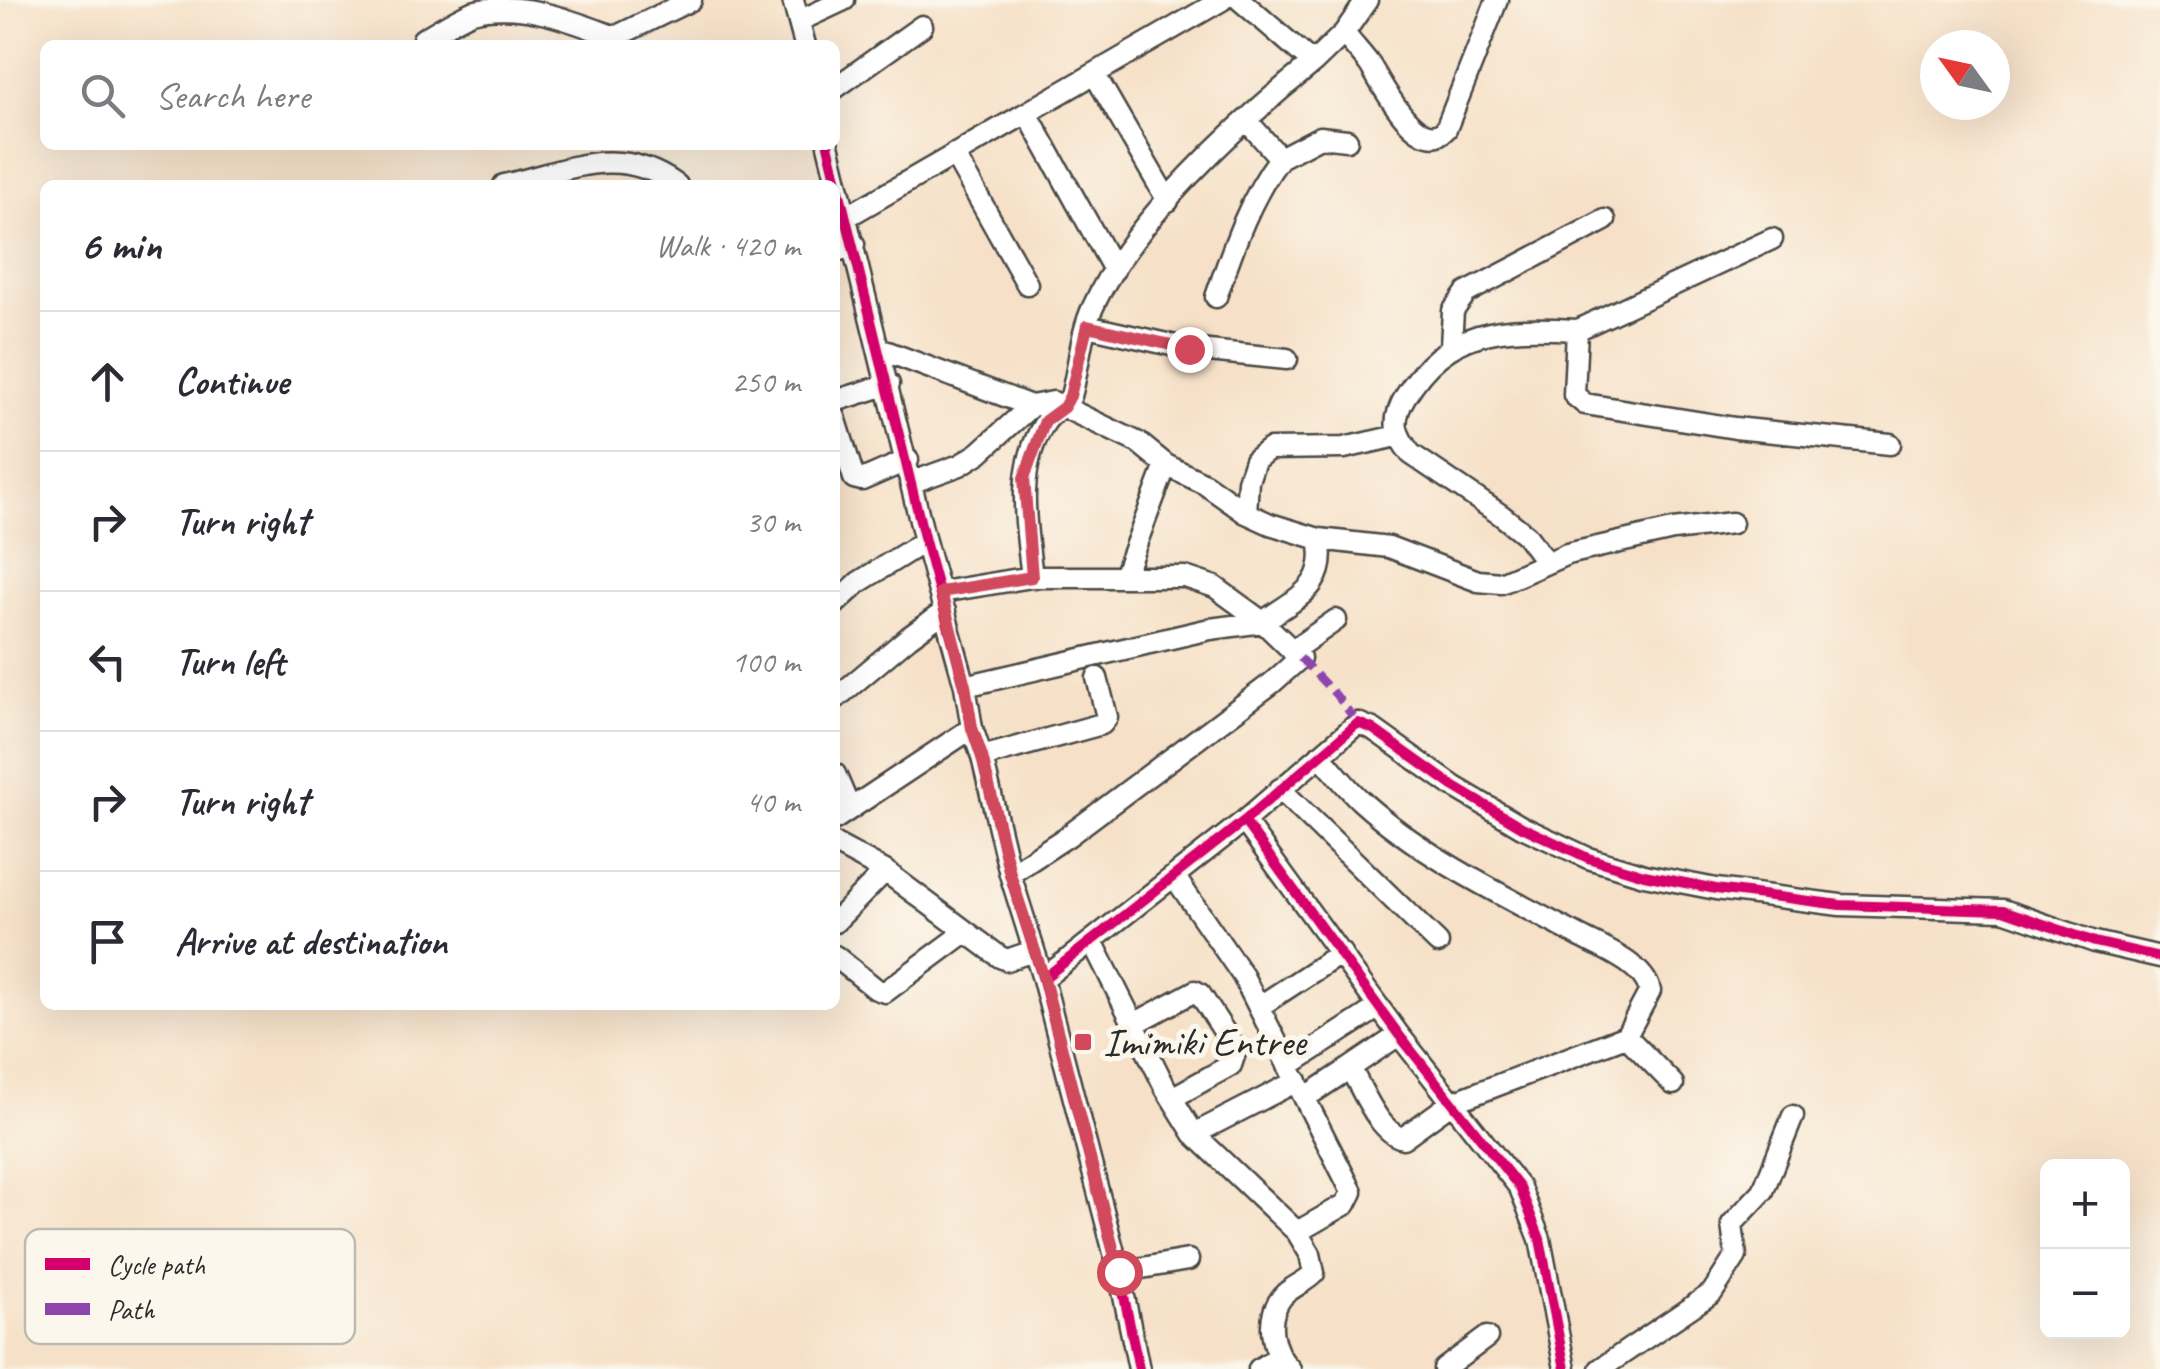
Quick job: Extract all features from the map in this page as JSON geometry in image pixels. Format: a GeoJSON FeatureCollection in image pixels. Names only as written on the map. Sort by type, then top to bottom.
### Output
{"type":"FeatureCollection","features":[{"type":"Feature","properties":{"kind":"street"},"geometry":{"type":"LineString","coordinates":[[422,39],[474,11],[502,5],[528,6],[619,36],[691,0]]}},
{"type":"Feature","properties":{"kind":"street"},"geometry":{"type":"LineString","coordinates":[[793,0],[804,40]]}},
{"type":"Feature","properties":{"kind":"street"},"geometry":{"type":"LineString","coordinates":[[799,22],[844,0]]}},
{"type":"Feature","properties":{"kind":"street"},"geometry":{"type":"LineString","coordinates":[[848,216],[1096,75],[1190,8],[1222,0]]}},
{"type":"Feature","properties":{"kind":"street"},"geometry":{"type":"LineString","coordinates":[[1240,0],[1313,63]]}},
{"type":"Feature","properties":{"kind":"street"},"geometry":{"type":"LineString","coordinates":[[1032,577],[1024,478],[1045,421],[1064,407],[1074,383],[1092,309],[1114,270],[1168,201],[1247,120],[1344,33],[1367,0]]}},
{"type":"Feature","properties":{"kind":"street"},"geometry":{"type":"LineString","coordinates":[[1344,33],[1400,113],[1427,136],[1436,136],[1446,129],[1497,0]]}},
{"type":"Feature","properties":{"kind":"street"},"geometry":{"type":"LineString","coordinates":[[840,84],[922,26]]}},
{"type":"Feature","properties":{"kind":"street"},"geometry":{"type":"LineString","coordinates":[[1096,75],[1168,201]]}},
{"type":"Feature","properties":{"kind":"street"},"geometry":{"type":"LineString","coordinates":[[1027,114],[1114,270]]}},
{"type":"Feature","properties":{"kind":"street"},"geometry":{"type":"LineString","coordinates":[[1247,120],[1280,158]]}},
{"type":"Feature","properties":{"kind":"street"},"geometry":{"type":"LineString","coordinates":[[1216,297],[1244,220],[1266,176],[1280,158],[1320,137],[1348,140]]}},
{"type":"Feature","properties":{"kind":"street"},"geometry":{"type":"LineString","coordinates":[[829,150],[838,180]]}},
{"type":"Feature","properties":{"kind":"street"},"geometry":{"type":"LineString","coordinates":[[954,154],[1028,284]]}},
{"type":"Feature","properties":{"kind":"street"},"geometry":{"type":"LineString","coordinates":[[523,180],[600,160],[650,168],[668,180]]}},
{"type":"Feature","properties":{"kind":"street"},"geometry":{"type":"LineString","coordinates":[[840,188],[848,216],[845,248],[880,349],[965,686],[972,728],[1010,874],[1044,979],[1119,1272],[1139,1369]]}},
{"type":"Feature","properties":{"kind":"street"},"geometry":{"type":"LineString","coordinates":[[1450,346],[1453,311],[1466,293],[1605,220]]}},
{"type":"Feature","properties":{"kind":"street"},"geometry":{"type":"LineString","coordinates":[[1546,562],[1526,536],[1412,454],[1397,436],[1397,410],[1417,377],[1450,346],[1498,330],[1577,330],[1772,239]]}},
{"type":"Feature","properties":{"kind":"street"},"geometry":{"type":"LineString","coordinates":[[1087,326],[1189,349],[1287,359]]}},
{"type":"Feature","properties":{"kind":"street"},"geometry":{"type":"LineString","coordinates":[[1577,330],[1574,395],[1585,404],[1735,428],[1890,444]]}},
{"type":"Feature","properties":{"kind":"street"},"geometry":{"type":"LineString","coordinates":[[880,349],[1030,406],[1053,402],[1139,443],[1166,465],[1205,484],[1246,513],[1319,539],[1390,547],[1478,581],[1501,584],[1546,562],[1673,530],[1732,522]]}},
{"type":"Feature","properties":{"kind":"street"},"geometry":{"type":"LineString","coordinates":[[840,399],[889,384]]}},
{"type":"Feature","properties":{"kind":"street"},"geometry":{"type":"LineString","coordinates":[[913,482],[960,465],[979,453],[1030,406]]}},
{"type":"Feature","properties":{"kind":"street"},"geometry":{"type":"LineString","coordinates":[[840,433],[854,478],[862,480],[908,460]]}},
{"type":"Feature","properties":{"kind":"street"},"geometry":{"type":"LineString","coordinates":[[1246,513],[1248,480],[1255,460],[1269,449],[1344,448],[1397,436]]}},
{"type":"Feature","properties":{"kind":"street"},"geometry":{"type":"LineString","coordinates":[[1124,576],[1166,465]]}},
{"type":"Feature","properties":{"kind":"street"},"geometry":{"type":"LineString","coordinates":[[965,686],[1210,629],[1263,622],[1308,589],[1320,574],[1323,559],[1319,539]]}},
{"type":"Feature","properties":{"kind":"street"},"geometry":{"type":"LineString","coordinates":[[840,599],[858,582],[926,541]]}},
{"type":"Feature","properties":{"kind":"street"},"geometry":{"type":"LineString","coordinates":[[840,695],[909,637],[943,602],[1032,577],[1185,577],[1215,588],[1263,622],[1300,658],[1068,836],[1010,874]]}},
{"type":"Feature","properties":{"kind":"street"},"geometry":{"type":"LineString","coordinates":[[1292,651],[1336,620]]}},
{"type":"Feature","properties":{"kind":"street"},"geometry":{"type":"LineString","coordinates":[[982,757],[1102,724],[1107,718],[1097,678]]}},
{"type":"Feature","properties":{"kind":"street"},"geometry":{"type":"LineString","coordinates":[[1044,979],[1244,821],[1352,726],[1364,726],[1522,827],[1588,858],[1644,876],[1716,890],[1840,904],[2002,910],[2094,942],[2160,957]]}},
{"type":"Feature","properties":{"kind":"street"},"geometry":{"type":"LineString","coordinates":[[843,814],[972,728]]}},
{"type":"Feature","properties":{"kind":"street"},"geometry":{"type":"LineString","coordinates":[[1320,755],[1360,800],[1403,835],[1494,891],[1632,967],[1648,982],[1650,991],[1626,1036],[1451,1103],[1407,1137],[1398,1138],[1388,1130],[1350,1068]]}},
{"type":"Feature","properties":{"kind":"street"},"geometry":{"type":"LineString","coordinates":[[1280,789],[1438,943]]}},
{"type":"Feature","properties":{"kind":"street"},"geometry":{"type":"LineString","coordinates":[[1244,821],[1399,1034],[1520,1188],[1540,1240],[1566,1369]]}},
{"type":"Feature","properties":{"kind":"street"},"geometry":{"type":"LineString","coordinates":[[840,847],[885,871],[1007,960],[1034,951]]}},
{"type":"Feature","properties":{"kind":"street"},"geometry":{"type":"LineString","coordinates":[[840,917],[885,871]]}},
{"type":"Feature","properties":{"kind":"street"},"geometry":{"type":"LineString","coordinates":[[1174,876],[1260,1006],[1352,1192],[1346,1204],[1297,1232]]}},
{"type":"Feature","properties":{"kind":"street"},"geometry":{"type":"LineString","coordinates":[[840,960],[885,992],[966,932]]}},
{"type":"Feature","properties":{"kind":"street"},"geometry":{"type":"LineString","coordinates":[[1092,941],[1194,1134],[1297,1232],[1310,1254],[1314,1273],[1284,1294],[1273,1313],[1284,1363],[1259,1369]]}},
{"type":"Feature","properties":{"kind":"street"},"geometry":{"type":"LineString","coordinates":[[1260,1006],[1341,952]]}},
{"type":"Feature","properties":{"kind":"street"},"geometry":{"type":"LineString","coordinates":[[1134,1024],[1195,992],[1236,1050],[1231,1065],[1172,1098]]}},
{"type":"Feature","properties":{"kind":"street"},"geometry":{"type":"LineString","coordinates":[[1297,1081],[1379,1006]]}},
{"type":"Feature","properties":{"kind":"street"},"geometry":{"type":"LineString","coordinates":[[1194,1134],[1297,1081],[1350,1068],[1399,1034]]}},
{"type":"Feature","properties":{"kind":"street"},"geometry":{"type":"LineString","coordinates":[[1626,1036],[1673,1084]]}},
{"type":"Feature","properties":{"kind":"street"},"geometry":{"type":"LineString","coordinates":[[1607,1367],[1712,1293],[1736,1256],[1732,1224],[1763,1191],[1793,1116]]}},
{"type":"Feature","properties":{"kind":"street"},"geometry":{"type":"LineString","coordinates":[[1119,1272],[1188,1260]]}},
{"type":"Feature","properties":{"kind":"street"},"geometry":{"type":"LineString","coordinates":[[1444,1369],[1487,1337]]}},
{"type":"Feature","properties":{"kind":"marked path"},"geometry":{"type":"LineString","coordinates":[[1300,658],[1358,723]]}},
{"type":"Feature","properties":{"kind":"cycle path"},"geometry":{"type":"LineString","coordinates":[[829,150],[837,180]]}},
{"type":"Feature","properties":{"kind":"cycle path"},"geometry":{"type":"LineString","coordinates":[[840,194],[925,541],[965,686],[972,728],[1010,874],[1043,979],[1119,1272],[1139,1369]]}},
{"type":"Feature","properties":{"kind":"cycle path"},"geometry":{"type":"LineString","coordinates":[[1244,821],[1358,723],[1522,827],[1588,858],[1644,875],[1840,905],[2003,910],[2095,942],[2160,957]]}},
{"type":"Feature","properties":{"kind":"cycle path"},"geometry":{"type":"LineString","coordinates":[[1043,979],[1244,821],[1399,1035],[1520,1188],[1540,1239],[1565,1369]]}},
{"type":"Feature","properties":{"kind":"place","name":"Imimiki Entree"},"geometry":{"type":"Point","coordinates":[1083,1042]}},
{"type":"Feature","properties":{"kind":"route"},"geometry":{"type":"LineString","coordinates":[[1119,1272],[1044,979],[1010,874],[941,592],[1032,577],[1024,478],[1045,421],[1064,407],[1070,396],[1087,326],[1189,349]]}}]}
